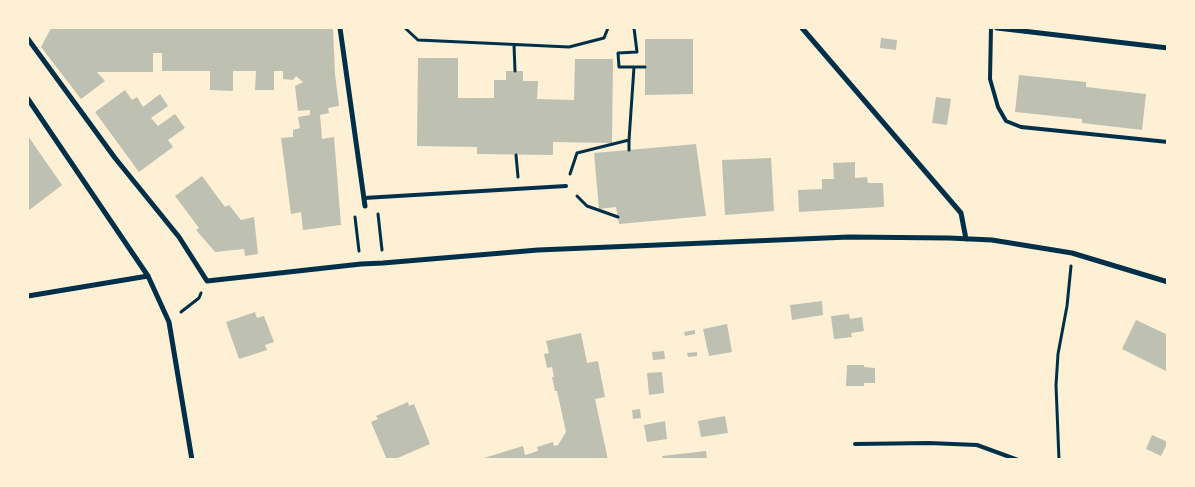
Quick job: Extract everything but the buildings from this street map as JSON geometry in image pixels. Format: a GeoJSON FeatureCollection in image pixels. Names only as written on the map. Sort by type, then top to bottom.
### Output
{"type":"FeatureCollection","features":[{"type":"Feature","properties":{"kind":"street"},"geometry":{"type":"LineString","coordinates":[[340,28],[365,206]]}},
{"type":"Feature","properties":{"kind":"street"},"geometry":{"type":"LineString","coordinates":[[802,28],[961,213],[966,239]]}},
{"type":"Feature","properties":{"kind":"street"},"geometry":{"type":"LineString","coordinates":[[996,28],[1168,48]]}},
{"type":"Feature","properties":{"kind":"street"},"geometry":{"type":"LineString","coordinates":[[28,39],[115,158],[179,237],[207,281],[361,264],[557,249],[848,237],[992,240],[1072,253],[1168,282]]}},
{"type":"Feature","properties":{"kind":"street"},"geometry":{"type":"LineString","coordinates":[[28,99],[148,276],[169,322],[192,460]]}},
{"type":"Feature","properties":{"kind":"street"},"geometry":{"type":"LineString","coordinates":[[28,296],[148,276]]}},
{"type":"Feature","properties":{"kind":"lane"},"geometry":{"type":"LineString","coordinates":[[991,28],[990,79],[998,107],[1006,121],[1022,127],[1168,142]]}},
{"type":"Feature","properties":{"kind":"lane"},"geometry":{"type":"LineString","coordinates":[[364,198],[566,186]]}},
{"type":"Feature","properties":{"kind":"lane"},"geometry":{"type":"LineString","coordinates":[[855,444],[930,443],[977,445],[1018,460]]}},
{"type":"Feature","properties":{"kind":"path"},"geometry":{"type":"LineString","coordinates":[[405,28],[418,40],[569,46],[604,38],[608,28]]}},
{"type":"Feature","properties":{"kind":"path"},"geometry":{"type":"LineString","coordinates":[[634,28],[637,52],[618,53],[619,67],[645,67]]}},
{"type":"Feature","properties":{"kind":"path"},"geometry":{"type":"LineString","coordinates":[[514,45],[515,71]]}},
{"type":"Feature","properties":{"kind":"path"},"geometry":{"type":"LineString","coordinates":[[629,150],[634,67]]}},
{"type":"Feature","properties":{"kind":"path"},"geometry":{"type":"LineString","coordinates":[[618,217],[587,206],[566,186],[577,153],[629,140]]}},
{"type":"Feature","properties":{"kind":"path"},"geometry":{"type":"LineString","coordinates":[[516,155],[518,188]]}},
{"type":"Feature","properties":{"kind":"path"},"geometry":{"type":"LineString","coordinates":[[377,205],[383,263]]}},
{"type":"Feature","properties":{"kind":"path"},"geometry":{"type":"LineString","coordinates":[[354,208],[361,264]]}},
{"type":"Feature","properties":{"kind":"path"},"geometry":{"type":"LineString","coordinates":[[1058,460],[1056,385],[1058,354],[1072,253]]}},
{"type":"Feature","properties":{"kind":"path"},"geometry":{"type":"LineString","coordinates":[[185,308],[199,298]]}}]}
